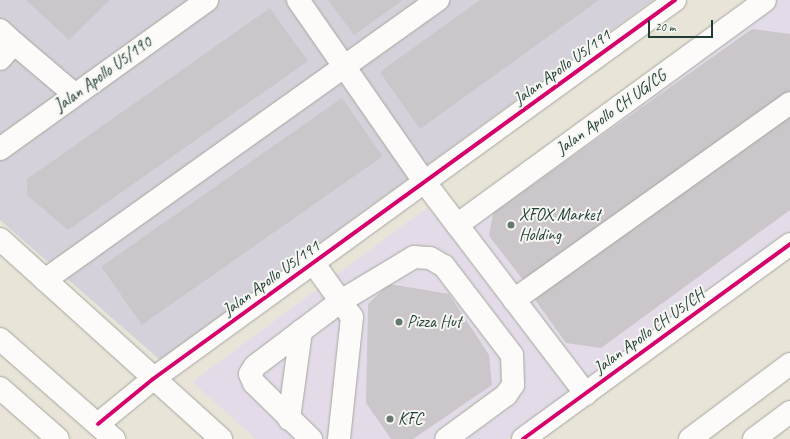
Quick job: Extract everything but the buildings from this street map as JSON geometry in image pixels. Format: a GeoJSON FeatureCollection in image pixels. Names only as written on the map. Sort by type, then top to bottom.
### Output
{"type":"FeatureCollection","features":[{"type":"Feature","properties":{"kind":"main road","name":"Jalan Apollo U5/190"},"geometry":{"type":"LineString","coordinates":[[0,149],[74,94],[207,0]]}},
{"type":"Feature","properties":{"kind":"main road"},"geometry":{"type":"LineString","coordinates":[[298,0],[426,184],[586,394]]}},
{"type":"Feature","properties":{"kind":"main road"},"geometry":{"type":"LineString","coordinates":[[45,280],[438,0]]}},
{"type":"Feature","properties":{"kind":"main road","name":"Jalan Apollo U5/191"},"geometry":{"type":"LineString","coordinates":[[98,424],[153,379],[426,184],[675,0]]}},
{"type":"Feature","properties":{"kind":"main road","name":"Jalan Apollo CH UG/CG"},"geometry":{"type":"LineString","coordinates":[[457,225],[766,0]]}},
{"type":"Feature","properties":{"kind":"main road"},"geometry":{"type":"LineString","coordinates":[[0,59],[7,36],[74,94]]}},
{"type":"Feature","properties":{"kind":"main road"},"geometry":{"type":"LineString","coordinates":[[514,300],[790,103]]}},
{"type":"Feature","properties":{"kind":"main road"},"geometry":{"type":"LineString","coordinates":[[0,240],[220,439]]}},
{"type":"Feature","properties":{"kind":"main road","name":"Jalan Apollo CH U5/CH"},"geometry":{"type":"LineString","coordinates":[[523,439],[790,244]]}},
{"type":"Feature","properties":{"kind":"main road"},"geometry":{"type":"LineString","coordinates":[[311,439],[288,419],[254,384],[250,374],[254,366],[341,301],[401,261],[414,257],[430,258],[444,266],[512,355],[514,372],[513,385],[506,395],[446,439]]}},
{"type":"Feature","properties":{"kind":"main road"},"geometry":{"type":"LineString","coordinates":[[314,264],[352,317],[340,439]]}},
{"type":"Feature","properties":{"kind":"main road"},"geometry":{"type":"LineString","coordinates":[[288,419],[301,330]]}},
{"type":"Feature","properties":{"kind":"main road"},"geometry":{"type":"LineString","coordinates":[[0,339],[114,439]]}},
{"type":"Feature","properties":{"kind":"main road"},"geometry":{"type":"LineString","coordinates":[[690,439],[790,364]]}},
{"type":"Feature","properties":{"kind":"main road"},"geometry":{"type":"LineString","coordinates":[[0,388],[58,439]]}},
{"type":"Feature","properties":{"kind":"main road"},"geometry":{"type":"LineString","coordinates":[[754,439],[790,412]]}},
{"type":"Feature","properties":{"kind":"main road"},"geometry":{"type":"LineString","coordinates":[[779,439],[790,431]]}},
{"type":"Feature","properties":{"kind":"shaded area"},"geometry":{"type":"Polygon","coordinates":[[[0,0],[653,0],[160,360],[0,220],[0,0]]]}},
{"type":"Feature","properties":{"kind":"shaded area"},"geometry":{"type":"Polygon","coordinates":[[[779,0],[790,0],[790,233],[508,439],[256,439],[192,382],[428,207],[453,238],[779,0]]]}},
{"type":"Feature","properties":{"kind":"cycle path"},"geometry":{"type":"LineString","coordinates":[[98,424],[153,379],[675,0]]}},
{"type":"Feature","properties":{"kind":"cycle path"},"geometry":{"type":"LineString","coordinates":[[523,439],[790,244]]}},
{"type":"Feature","properties":{"kind":"place","name":"XFOX Market Holding"},"geometry":{"type":"Point","coordinates":[511,225]}},
{"type":"Feature","properties":{"kind":"place","name":"Pizza Hut"},"geometry":{"type":"Point","coordinates":[399,322]}},
{"type":"Feature","properties":{"kind":"place","name":"KFC"},"geometry":{"type":"Point","coordinates":[390,419]}}]}
